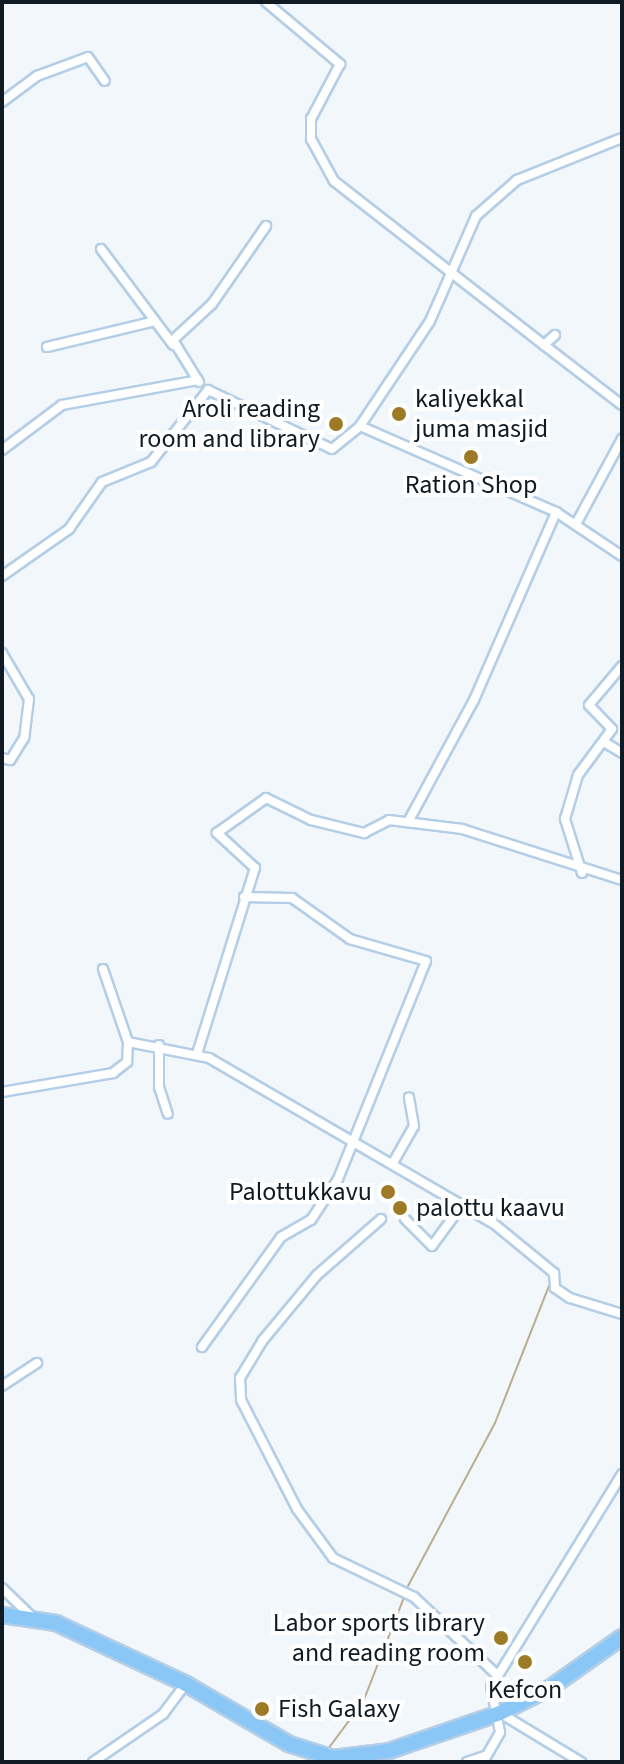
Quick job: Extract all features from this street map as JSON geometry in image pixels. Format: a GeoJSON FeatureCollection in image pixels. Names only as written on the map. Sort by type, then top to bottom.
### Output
{"type":"FeatureCollection","features":[{"type":"Feature","properties":{"kind":"highway"},"geometry":{"type":"LineString","coordinates":[[2,1615],[32,1617],[186,1684],[289,1744],[333,1758],[418,1743],[500,1713],[550,1688],[622,1637]]}},
{"type":"Feature","properties":{"kind":"street"},"geometry":{"type":"LineString","coordinates":[[266,2],[340,64],[311,119],[320,161],[451,278],[622,405]]}},
{"type":"Feature","properties":{"kind":"street"},"geometry":{"type":"LineString","coordinates":[[2,102],[37,76],[88,57],[105,81]]}},
{"type":"Feature","properties":{"kind":"street"},"geometry":{"type":"LineString","coordinates":[[200,391],[332,449],[360,426],[451,278],[476,216],[508,186],[622,138]]}},
{"type":"Feature","properties":{"kind":"street"},"geometry":{"type":"LineString","coordinates":[[173,345],[266,226]]}},
{"type":"Feature","properties":{"kind":"street"},"geometry":{"type":"LineString","coordinates":[[2,576],[69,529],[102,482],[151,462],[200,391],[198,380],[101,249]]}},
{"type":"Feature","properties":{"kind":"street"},"geometry":{"type":"LineString","coordinates":[[47,347],[155,321]]}},
{"type":"Feature","properties":{"kind":"street"},"geometry":{"type":"LineString","coordinates":[[544,345],[555,335]]}},
{"type":"Feature","properties":{"kind":"street"},"geometry":{"type":"LineString","coordinates":[[2,450],[62,405],[198,380]]}},
{"type":"Feature","properties":{"kind":"street"},"geometry":{"type":"LineString","coordinates":[[360,426],[556,512],[622,556]]}},
{"type":"Feature","properties":{"kind":"street"},"geometry":{"type":"LineString","coordinates":[[576,524],[622,439]]}},
{"type":"Feature","properties":{"kind":"street"},"geometry":{"type":"LineString","coordinates":[[408,822],[468,713],[556,512]]}},
{"type":"Feature","properties":{"kind":"street"},"geometry":{"type":"LineString","coordinates":[[2,653],[29,699],[24,738],[10,760],[2,758]]}},
{"type":"Feature","properties":{"kind":"street"},"geometry":{"type":"LineString","coordinates":[[582,873],[565,819],[578,775],[612,729],[589,705],[622,666]]}},
{"type":"Feature","properties":{"kind":"street"},"geometry":{"type":"LineString","coordinates":[[604,742],[622,753]]}},
{"type":"Feature","properties":{"kind":"street"},"geometry":{"type":"LineString","coordinates":[[197,1054],[252,860],[217,833],[266,798],[311,820],[364,833],[389,820],[462,829],[582,873],[622,880]]}},
{"type":"Feature","properties":{"kind":"street"},"geometry":{"type":"LineString","coordinates":[[202,1347],[281,1237],[311,1220],[356,1146],[426,961],[350,939],[292,898],[244,897]]}},
{"type":"Feature","properties":{"kind":"street"},"geometry":{"type":"LineString","coordinates":[[2,1092],[113,1073],[127,1062],[128,1042],[103,969]]}},
{"type":"Feature","properties":{"kind":"street"},"geometry":{"type":"LineString","coordinates":[[128,1042],[197,1054],[356,1146],[394,1161],[540,1260],[550,1270],[555,1288],[570,1298],[622,1314]]}},
{"type":"Feature","properties":{"kind":"street"},"geometry":{"type":"LineString","coordinates":[[159,1045],[159,1087],[168,1114]]}},
{"type":"Feature","properties":{"kind":"street"},"geometry":{"type":"LineString","coordinates":[[394,1161],[414,1126],[409,1097]]}},
{"type":"Feature","properties":{"kind":"street"},"geometry":{"type":"LineString","coordinates":[[405,1219],[432,1246],[462,1205]]}},
{"type":"Feature","properties":{"kind":"street"},"geometry":{"type":"LineString","coordinates":[[381,1219],[317,1275],[263,1340],[240,1378],[241,1400],[297,1509],[333,1558],[414,1597],[498,1676]]}},
{"type":"Feature","properties":{"kind":"street"},"geometry":{"type":"LineString","coordinates":[[2,1386],[37,1363]]}},
{"type":"Feature","properties":{"kind":"street"},"geometry":{"type":"LineString","coordinates":[[467,1762],[485,1758],[500,1732],[500,1713],[491,1687],[622,1474]]}},
{"type":"Feature","properties":{"kind":"street"},"geometry":{"type":"LineString","coordinates":[[2,1588],[32,1617]]}},
{"type":"Feature","properties":{"kind":"street"},"geometry":{"type":"LineString","coordinates":[[93,1762],[163,1714],[186,1684]]}},
{"type":"Feature","properties":{"kind":"street"},"geometry":{"type":"LineString","coordinates":[[500,1713],[581,1762]]}},
{"type":"Feature","properties":{"kind":"waterway"},"geometry":{"type":"LineString","coordinates":[[408,1586],[495,1423],[551,1281]]}},
{"type":"Feature","properties":{"kind":"waterway"},"geometry":{"type":"LineString","coordinates":[[328,1749],[363,1702],[403,1600]]}},
{"type":"Feature","properties":{"kind":"place","name":"kaliyekkal juma masjid"},"geometry":{"type":"Point","coordinates":[399,414]}},
{"type":"Feature","properties":{"kind":"place","name":"Aroli reading room and library"},"geometry":{"type":"Point","coordinates":[336,424]}},
{"type":"Feature","properties":{"kind":"place","name":"Ration Shop"},"geometry":{"type":"Point","coordinates":[471,457]}},
{"type":"Feature","properties":{"kind":"place","name":"Palottukkavu"},"geometry":{"type":"Point","coordinates":[388,1192]}},
{"type":"Feature","properties":{"kind":"place","name":"palottu kaavu"},"geometry":{"type":"Point","coordinates":[400,1208]}},
{"type":"Feature","properties":{"kind":"place","name":"Labor sports library and reading room"},"geometry":{"type":"Point","coordinates":[501,1638]}},
{"type":"Feature","properties":{"kind":"place","name":"Kefcon"},"geometry":{"type":"Point","coordinates":[525,1662]}},
{"type":"Feature","properties":{"kind":"place","name":"Fish Galaxy"},"geometry":{"type":"Point","coordinates":[262,1709]}}]}
